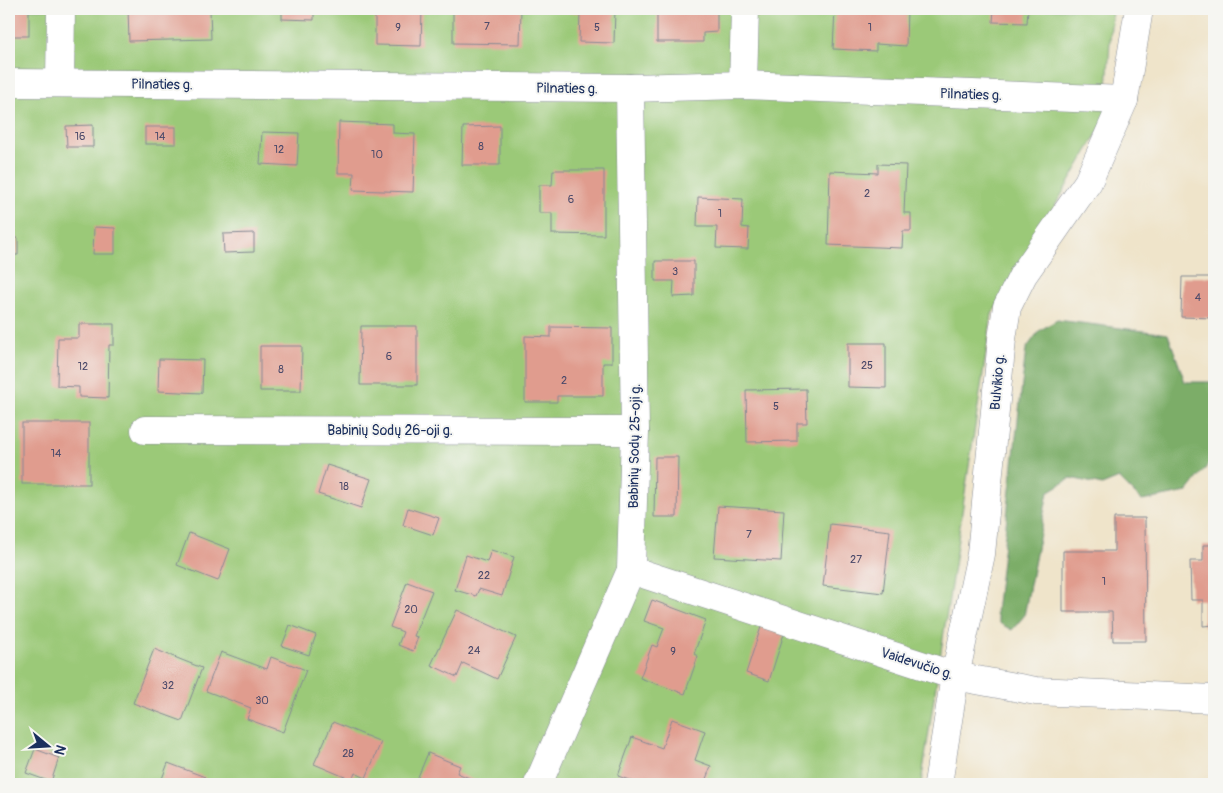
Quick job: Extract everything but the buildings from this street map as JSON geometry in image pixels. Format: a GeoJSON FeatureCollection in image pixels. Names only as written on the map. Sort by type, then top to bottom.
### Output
{"type":"FeatureCollection","features":[{"type":"Feature","properties":{"kind":"street"},"geometry":{"type":"LineString","coordinates":[[60,83],[61,9]]}},
{"type":"Feature","properties":{"kind":"street"},"geometry":{"type":"LineString","coordinates":[[743,85],[744,9]]}},
{"type":"Feature","properties":{"kind":"street","name":"Bulvikio g."},"geometry":{"type":"LineString","coordinates":[[938,784],[956,676],[981,554],[1002,339],[1007,307],[1023,275],[1088,182],[1124,100],[1139,9]]}},
{"type":"Feature","properties":{"kind":"street","name":"Pilnaties g."},"geometry":{"type":"LineString","coordinates":[[9,83],[630,88],[743,85],[1124,100]]}},
{"type":"Feature","properties":{"kind":"street","name":"Babinių Sodų 25-oji g."},"geometry":{"type":"LineString","coordinates":[[538,784],[631,570],[636,431],[630,88]]}},
{"type":"Feature","properties":{"kind":"street","name":"Babinių Sodų 26-oji g."},"geometry":{"type":"LineString","coordinates":[[146,430],[636,431]]}},
{"type":"Feature","properties":{"kind":"street","name":"Vaidevučio g."},"geometry":{"type":"LineString","coordinates":[[631,570],[956,676],[1036,691],[1214,699]]}},
{"type":"Feature","properties":{"kind":"green space"},"geometry":{"type":"Polygon","coordinates":[[[9,9],[1112,9],[1105,120],[992,314],[921,784],[9,784],[9,9]]]}},
{"type":"Feature","properties":{"kind":"green space"},"geometry":{"type":"Polygon","coordinates":[[[1057,320],[1168,334],[1185,382],[1214,382],[1214,457],[1187,492],[1142,501],[1119,478],[1102,485],[1071,478],[1048,492],[1024,616],[1012,630],[999,623],[996,613],[1026,349],[1039,331],[1057,320]]]}}]}
